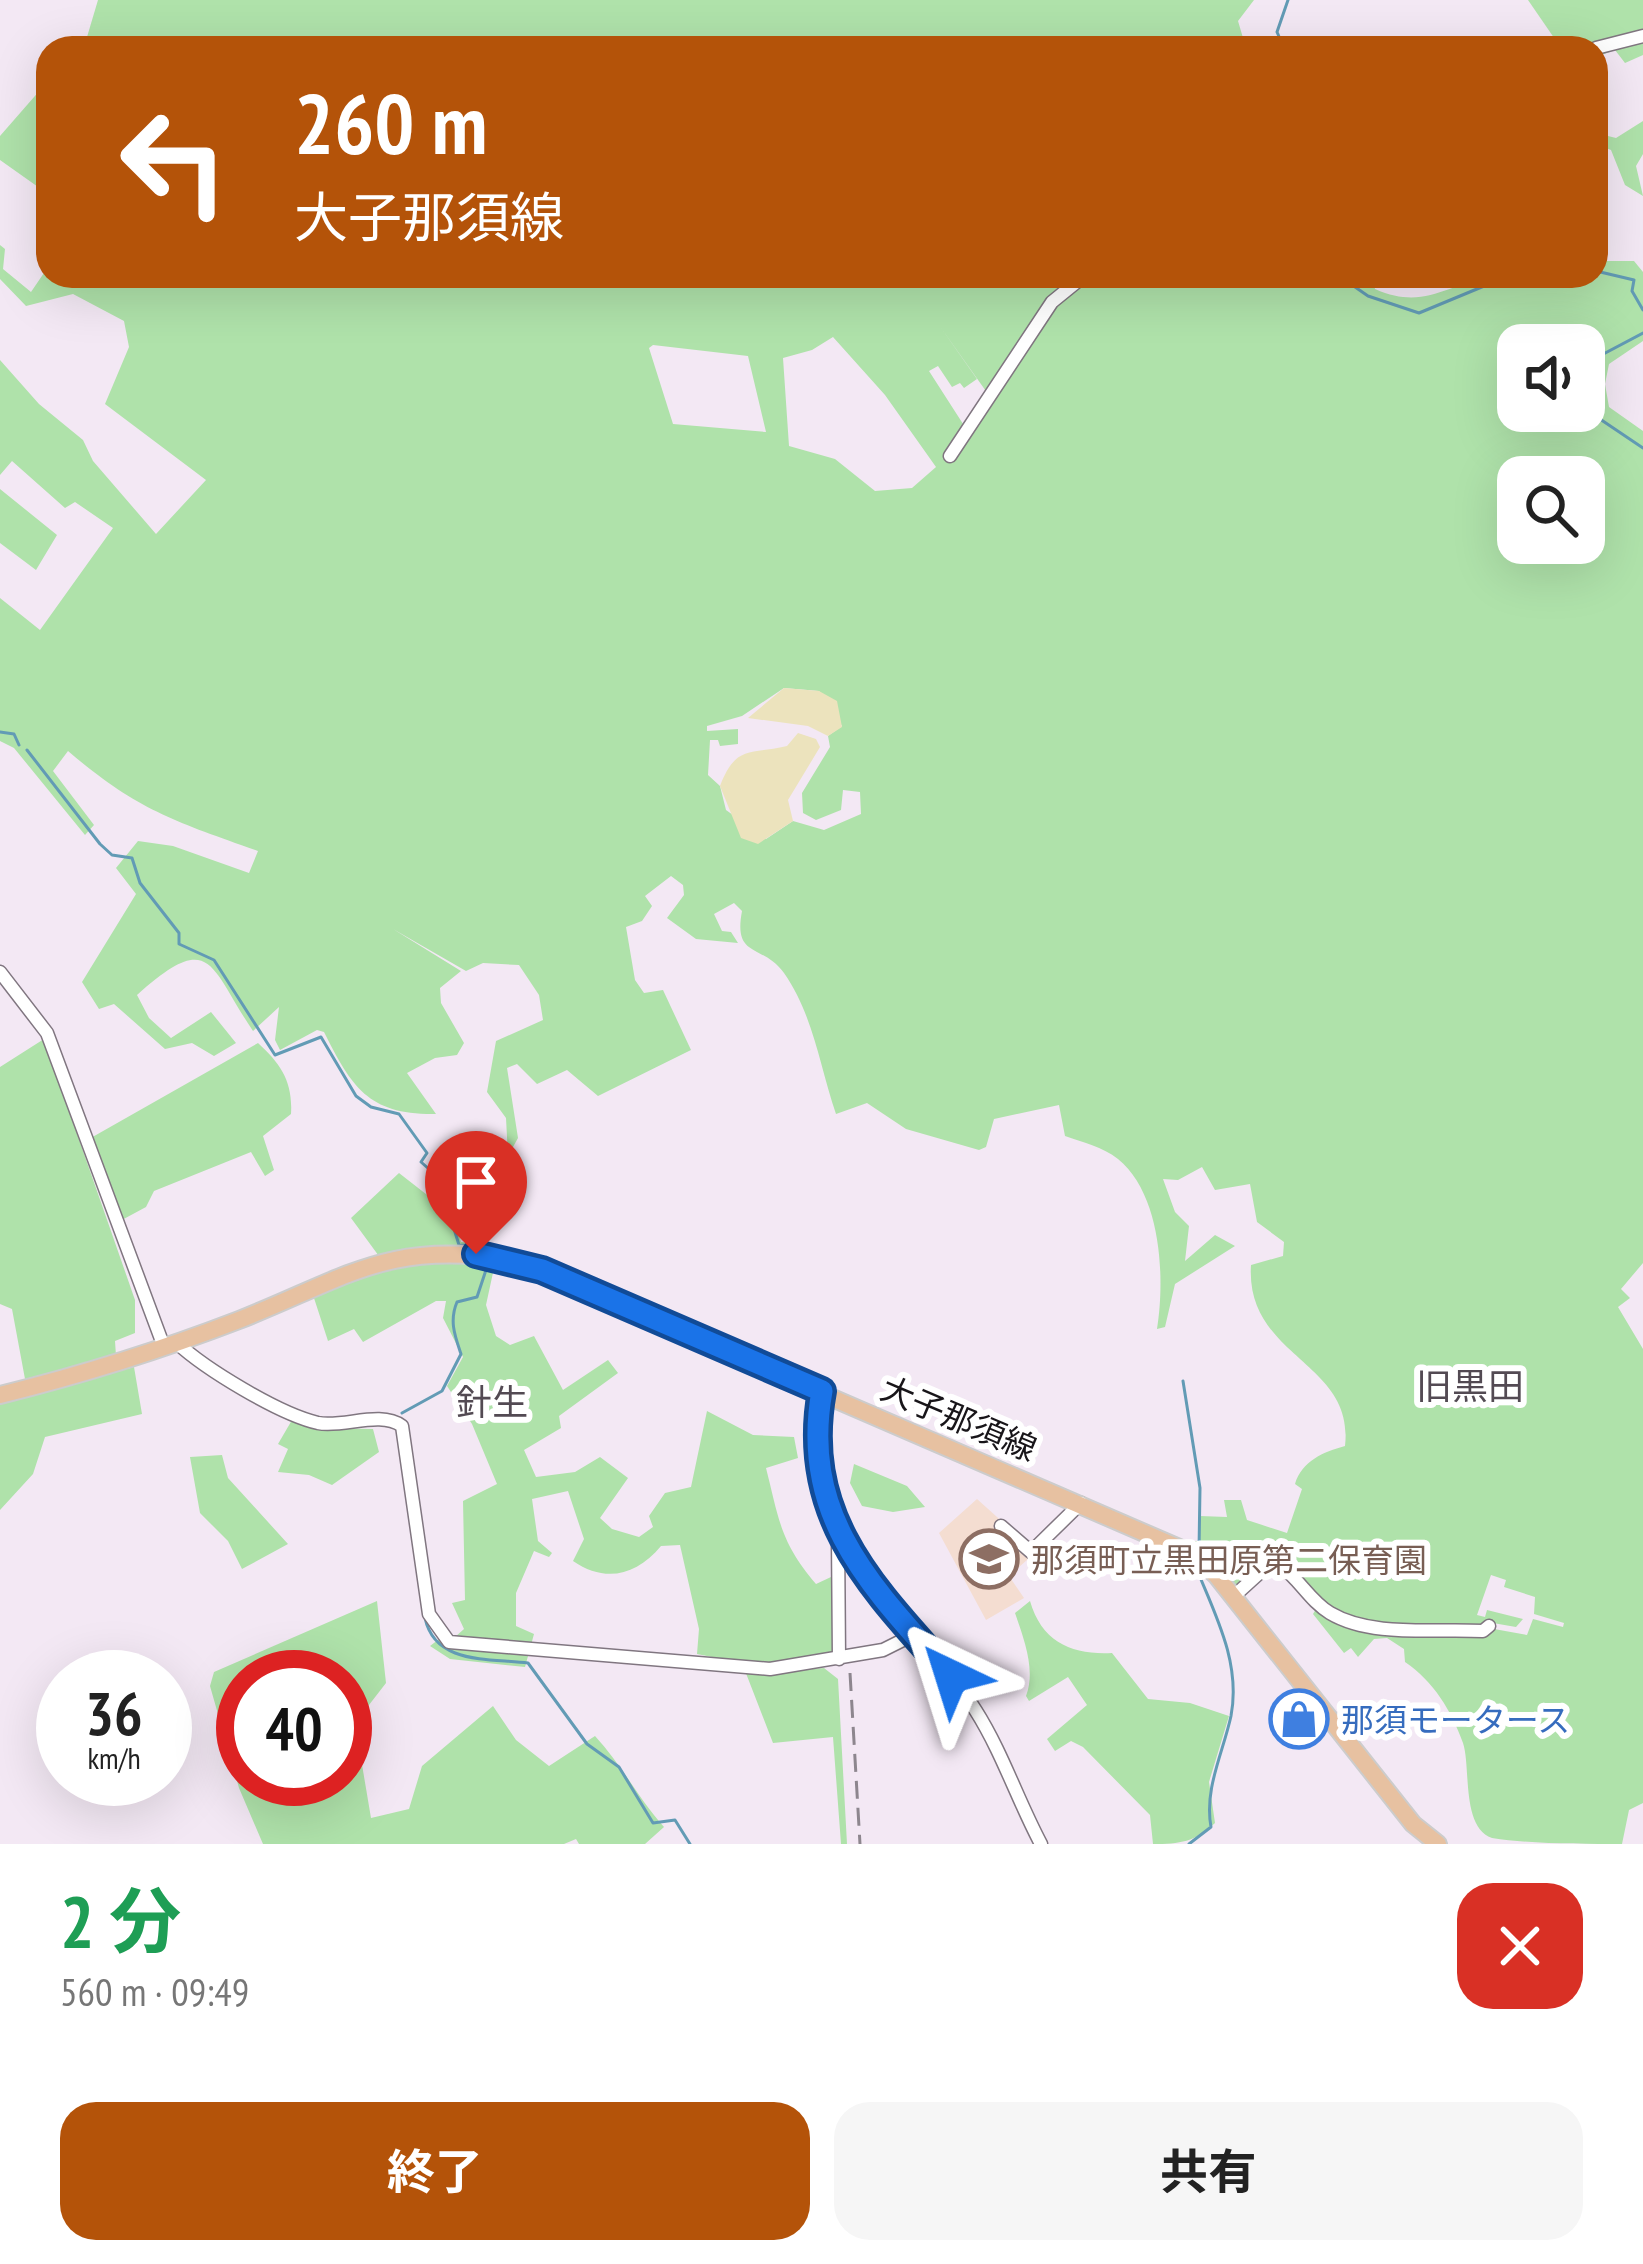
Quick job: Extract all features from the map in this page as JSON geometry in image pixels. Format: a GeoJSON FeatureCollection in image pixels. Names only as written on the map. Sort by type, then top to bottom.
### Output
{"type":"FeatureCollection","features":[{"type":"Feature","properties":{"kind":"main road","name":"大子那須線"},"geometry":{"type":"LineString","coordinates":[[0,1396],[170,1345],[381,1259],[476,1254],[542,1270],[1193,1554],[1233,1597],[1413,1824],[1438,1844]]}},
{"type":"Feature","properties":{"kind":"street"},"geometry":{"type":"LineString","coordinates":[[1608,45],[1643,36]]}},
{"type":"Feature","properties":{"kind":"street"},"geometry":{"type":"LineString","coordinates":[[950,455],[1052,302],[1069,288]]}},
{"type":"Feature","properties":{"kind":"street"},"geometry":{"type":"LineString","coordinates":[[0,972],[47,1033],[170,1345],[298,1417],[341,1425],[385,1420],[402,1426],[429,1613],[448,1642],[770,1669],[883,1650],[915,1634]]}},
{"type":"Feature","properties":{"kind":"street"},"geometry":{"type":"LineString","coordinates":[[822,1391],[826,1502],[838,1537],[839,1659]]}},
{"type":"Feature","properties":{"kind":"street"},"geometry":{"type":"LineString","coordinates":[[1001,1526],[1031,1552],[1082,1504]]}},
{"type":"Feature","properties":{"kind":"street"},"geometry":{"type":"LineString","coordinates":[[838,1537],[978,1714],[1041,1844]]}},
{"type":"Feature","properties":{"kind":"street"},"geometry":{"type":"LineString","coordinates":[[1233,1597],[1260,1571],[1282,1566],[1313,1601],[1345,1620],[1375,1628],[1483,1631],[1489,1626]]}},
{"type":"Feature","properties":{"kind":"shaded area","name":"那須町立黒田原第二保育園"},"geometry":{"type":"Polygon","coordinates":[[[977,1499],[1036,1552],[1009,1576],[1024,1598],[986,1620],[939,1533],[977,1499]]]}},
{"type":"Feature","properties":{"kind":"green space"},"geometry":{"type":"Polygon","coordinates":[[[98,0],[1254,0],[1238,21],[1242,36],[87,36],[98,0]]]}},
{"type":"Feature","properties":{"kind":"green space"},"geometry":{"type":"Polygon","coordinates":[[[1528,0],[1643,0],[1643,55],[1625,63],[1615,50],[1608,53],[1608,36],[1553,36],[1528,0]]]}},
{"type":"Feature","properties":{"kind":"green space"},"geometry":{"type":"Polygon","coordinates":[[[36,95],[36,186],[0,160],[0,136],[36,95]]]}},
{"type":"Feature","properties":{"kind":"green space"},"geometry":{"type":"Polygon","coordinates":[[[1643,121],[1643,154],[1636,166],[1643,196],[1625,185],[1608,149],[1608,136],[1616,138],[1643,121]]]}},
{"type":"Feature","properties":{"kind":"green space"},"geometry":{"type":"Polygon","coordinates":[[[0,245],[5,249],[3,269],[31,292],[36,285],[1375,288],[1392,295],[1422,297],[1453,288],[1608,288],[1608,261],[1634,261],[1643,272],[1643,341],[1609,364],[1605,384],[1609,407],[1643,431],[1643,1263],[1621,1289],[1630,1298],[1618,1307],[1643,1349],[1643,1803],[1629,1810],[1622,1844],[1523,1841],[1492,1838],[1482,1832],[1471,1809],[1458,1731],[1433,1688],[1405,1662],[1404,1649],[1387,1638],[1374,1639],[1358,1657],[1351,1648],[1344,1653],[1313,1614],[1321,1601],[1285,1561],[1264,1563],[1236,1589],[1184,1542],[1199,1541],[1200,1516],[1227,1517],[1224,1500],[1241,1500],[1247,1520],[1287,1533],[1302,1489],[1295,1484],[1303,1469],[1321,1455],[1345,1446],[1344,1418],[1334,1395],[1281,1341],[1254,1296],[1251,1265],[1283,1256],[1284,1242],[1257,1222],[1250,1184],[1215,1190],[1202,1167],[1178,1180],[1163,1179],[1175,1212],[1189,1226],[1185,1261],[1215,1235],[1235,1246],[1175,1284],[1165,1327],[1157,1329],[1160,1263],[1152,1215],[1133,1175],[1118,1159],[1065,1136],[1059,1105],[994,1119],[986,1147],[979,1150],[906,1129],[867,1103],[836,1114],[802,1006],[776,964],[746,944],[740,926],[742,911],[734,903],[714,914],[722,931],[731,932],[738,943],[696,939],[667,918],[684,895],[683,885],[671,876],[645,896],[652,906],[642,921],[626,927],[635,980],[644,993],[663,990],[691,1050],[598,1096],[567,1070],[537,1084],[517,1064],[507,1068],[518,1138],[508,1156],[506,1118],[487,1092],[496,1041],[543,1020],[539,995],[519,965],[483,963],[466,971],[393,929],[461,971],[440,988],[441,1003],[464,1043],[457,1055],[435,1058],[407,1073],[436,1114],[394,1109],[365,1094],[344,1069],[324,1032],[317,1030],[280,1050],[275,1040],[279,1007],[253,1031],[217,973],[195,960],[181,963],[137,995],[149,1018],[171,1038],[211,1012],[236,1043],[214,1056],[192,1043],[165,1049],[114,1004],[99,1009],[82,982],[136,894],[116,868],[138,841],[173,846],[249,873],[258,851],[157,812],[68,751],[53,771],[94,825],[85,835],[14,748],[0,741],[0,598],[40,630],[113,528],[75,502],[65,508],[12,461],[0,475],[0,360],[39,404],[83,440],[93,461],[156,534],[206,480],[105,404],[129,347],[124,321],[73,294],[26,306],[0,279],[0,245]],[[939,325],[977,379],[964,388],[960,383],[952,387],[938,366],[929,371],[965,427],[988,394],[939,325]],[[833,337],[812,350],[783,358],[789,446],[835,459],[875,491],[912,488],[936,467],[885,395],[833,337]],[[649,348],[673,424],[766,432],[748,356],[649,348]],[[784,688],[742,716],[707,726],[707,731],[738,729],[738,744],[720,746],[718,740],[710,740],[708,775],[720,786],[726,810],[766,839],[793,821],[824,830],[861,814],[860,792],[843,790],[841,810],[816,820],[803,813],[802,793],[830,747],[828,736],[842,726],[819,691],[784,688]],[[1491,1575],[1477,1615],[1485,1617],[1487,1610],[1523,1619],[1516,1627],[1487,1622],[1483,1627],[1527,1635],[1533,1619],[1563,1627],[1564,1623],[1534,1614],[1535,1597],[1504,1587],[1506,1580],[1491,1575]]]}},
{"type":"Feature","properties":{"kind":"green space"},"geometry":{"type":"Polygon","coordinates":[[[0,489],[57,535],[36,570],[0,543],[0,489]]]}},
{"type":"Feature","properties":{"kind":"green space"},"geometry":{"type":"Polygon","coordinates":[[[44,1039],[135,1300],[135,1333],[115,1341],[116,1356],[25,1379],[12,1309],[0,1304],[0,1067],[44,1039]]]}},
{"type":"Feature","properties":{"kind":"green space"},"geometry":{"type":"Polygon","coordinates":[[[258,1043],[279,1066],[290,1092],[291,1114],[263,1136],[274,1170],[265,1176],[251,1152],[154,1191],[146,1207],[120,1221],[89,1139],[258,1043]]]}},
{"type":"Feature","properties":{"kind":"green space"},"geometry":{"type":"Polygon","coordinates":[[[399,1173],[431,1198],[449,1202],[461,1242],[499,1245],[486,1305],[496,1336],[510,1345],[534,1336],[563,1390],[608,1360],[618,1373],[559,1416],[561,1428],[524,1450],[536,1477],[575,1472],[600,1457],[628,1478],[600,1518],[612,1529],[639,1537],[653,1527],[649,1516],[665,1493],[691,1487],[707,1411],[753,1435],[794,1437],[798,1458],[766,1468],[782,1529],[795,1555],[816,1584],[831,1577],[835,1647],[828,1657],[800,1663],[802,1670],[824,1668],[838,1679],[847,1844],[841,1844],[833,1737],[773,1743],[742,1663],[697,1654],[699,1629],[680,1545],[661,1546],[641,1564],[620,1573],[597,1572],[573,1561],[584,1539],[568,1491],[532,1499],[538,1541],[552,1553],[549,1557],[534,1551],[516,1593],[516,1626],[534,1634],[525,1667],[450,1659],[430,1646],[447,1633],[455,1637],[464,1629],[452,1603],[465,1600],[463,1501],[497,1484],[472,1424],[447,1386],[463,1357],[443,1318],[446,1301],[436,1301],[363,1342],[354,1329],[328,1341],[313,1295],[384,1263],[351,1218],[399,1173]]]}},
{"type":"Feature","properties":{"kind":"green space"},"geometry":{"type":"Polygon","coordinates":[[[134,1367],[142,1414],[45,1437],[33,1474],[0,1510],[0,1402],[134,1367]]]}},
{"type":"Feature","properties":{"kind":"green space"},"geometry":{"type":"Polygon","coordinates":[[[292,1420],[318,1428],[373,1429],[379,1452],[332,1485],[309,1475],[278,1472],[288,1449],[278,1444],[292,1420]]]}},
{"type":"Feature","properties":{"kind":"green space"},"geometry":{"type":"Polygon","coordinates":[[[222,1455],[228,1478],[288,1544],[242,1569],[228,1541],[200,1513],[190,1457],[222,1455]]]}},
{"type":"Feature","properties":{"kind":"green space"},"geometry":{"type":"Polygon","coordinates":[[[854,1464],[907,1486],[925,1507],[893,1512],[862,1506],[850,1483],[854,1464]]]}},
{"type":"Feature","properties":{"kind":"green space"},"geometry":{"type":"Polygon","coordinates":[[[377,1601],[386,1683],[372,1701],[372,1650],[265,1650],[377,1601]]]}},
{"type":"Feature","properties":{"kind":"green space"},"geometry":{"type":"Polygon","coordinates":[[[1030,1601],[1051,1636],[1084,1652],[1112,1653],[1148,1699],[1190,1703],[1229,1716],[1209,1782],[1215,1823],[1208,1829],[1187,1841],[1153,1844],[1150,1815],[1083,1747],[1071,1741],[1055,1751],[1047,1739],[1087,1705],[1068,1677],[1029,1701],[1026,1696],[1029,1665],[1015,1613],[1030,1601]]]}},
{"type":"Feature","properties":{"kind":"green space"},"geometry":{"type":"Polygon","coordinates":[[[216,1671],[216,1707],[210,1686],[216,1671]]]}},
{"type":"Feature","properties":{"kind":"green space"},"geometry":{"type":"Polygon","coordinates":[[[493,1706],[516,1740],[549,1766],[595,1736],[664,1827],[645,1844],[579,1844],[576,1839],[564,1844],[263,1844],[247,1806],[369,1806],[371,1818],[409,1809],[422,1766],[493,1706]]]}},
{"type":"Feature","properties":{"kind":"sand"},"geometry":{"type":"Polygon","coordinates":[[[784,688],[819,691],[837,701],[842,727],[828,736],[808,726],[748,718],[784,688]]]}},
{"type":"Feature","properties":{"kind":"sand"},"geometry":{"type":"Polygon","coordinates":[[[798,733],[816,739],[820,747],[788,800],[793,821],[758,844],[741,838],[720,786],[726,773],[738,758],[787,746],[798,733]]]}},
{"type":"Feature","properties":{"kind":"waterway"},"geometry":{"type":"LineString","coordinates":[[1279,36],[1288,0]]}},
{"type":"Feature","properties":{"kind":"waterway"},"geometry":{"type":"LineString","coordinates":[[1608,274],[1634,280],[1632,291],[1643,310]]}},
{"type":"Feature","properties":{"kind":"waterway"},"geometry":{"type":"LineString","coordinates":[[1356,288],[1419,313],[1479,288]]}},
{"type":"Feature","properties":{"kind":"waterway"},"geometry":{"type":"LineString","coordinates":[[1643,333],[1592,360],[1591,413],[1643,448]]}},
{"type":"Feature","properties":{"kind":"waterway"},"geometry":{"type":"LineString","coordinates":[[0,732],[14,734],[19,745]]}},
{"type":"Feature","properties":{"kind":"waterway"},"geometry":{"type":"LineString","coordinates":[[27,750],[100,844],[112,855],[132,858],[140,883],[179,933],[179,944],[214,960],[275,1055],[321,1037],[356,1096],[371,1107],[399,1114],[427,1153],[421,1162],[438,1177],[459,1245],[495,1247]]}},
{"type":"Feature","properties":{"kind":"waterway"},"geometry":{"type":"LineString","coordinates":[[402,1413],[442,1391],[461,1354],[453,1322],[457,1302],[477,1297],[487,1267]]}},
{"type":"Feature","properties":{"kind":"waterway"},"geometry":{"type":"LineString","coordinates":[[1183,1381],[1200,1488],[1199,1550]]}},
{"type":"Feature","properties":{"kind":"waterway"},"geometry":{"type":"LineString","coordinates":[[1189,1844],[1211,1827],[1212,1785],[1233,1697],[1225,1641],[1197,1570]]}},
{"type":"Feature","properties":{"kind":"waterway"},"geometry":{"type":"LineString","coordinates":[[425,1618],[431,1633],[452,1652],[528,1663],[587,1744],[619,1767],[653,1823],[675,1820],[690,1844]]}},
{"type":"Feature","properties":{"kind":"railway"},"geometry":{"type":"LineString","coordinates":[[850,1673],[860,1844]]}},
{"type":"Feature","properties":{"kind":"place","name":"那須町立黒田原第二保育園"},"geometry":{"type":"Point","coordinates":[989,1559]}},
{"type":"Feature","properties":{"kind":"place","name":"那須モータース"},"geometry":{"type":"Point","coordinates":[1299,1719]}},
{"type":"Feature","properties":{"kind":"district","name":"旧黒田"},"geometry":{"type":"Point","coordinates":[1470,1385]}},
{"type":"Feature","properties":{"kind":"district","name":"針生"},"geometry":{"type":"Point","coordinates":[492,1401]}},
{"type":"Feature","properties":{"kind":"route"},"geometry":{"type":"LineString","coordinates":[[476,1254],[542,1270],[822,1391],[819,1411],[826,1502],[838,1537],[951,1676]]}}]}
